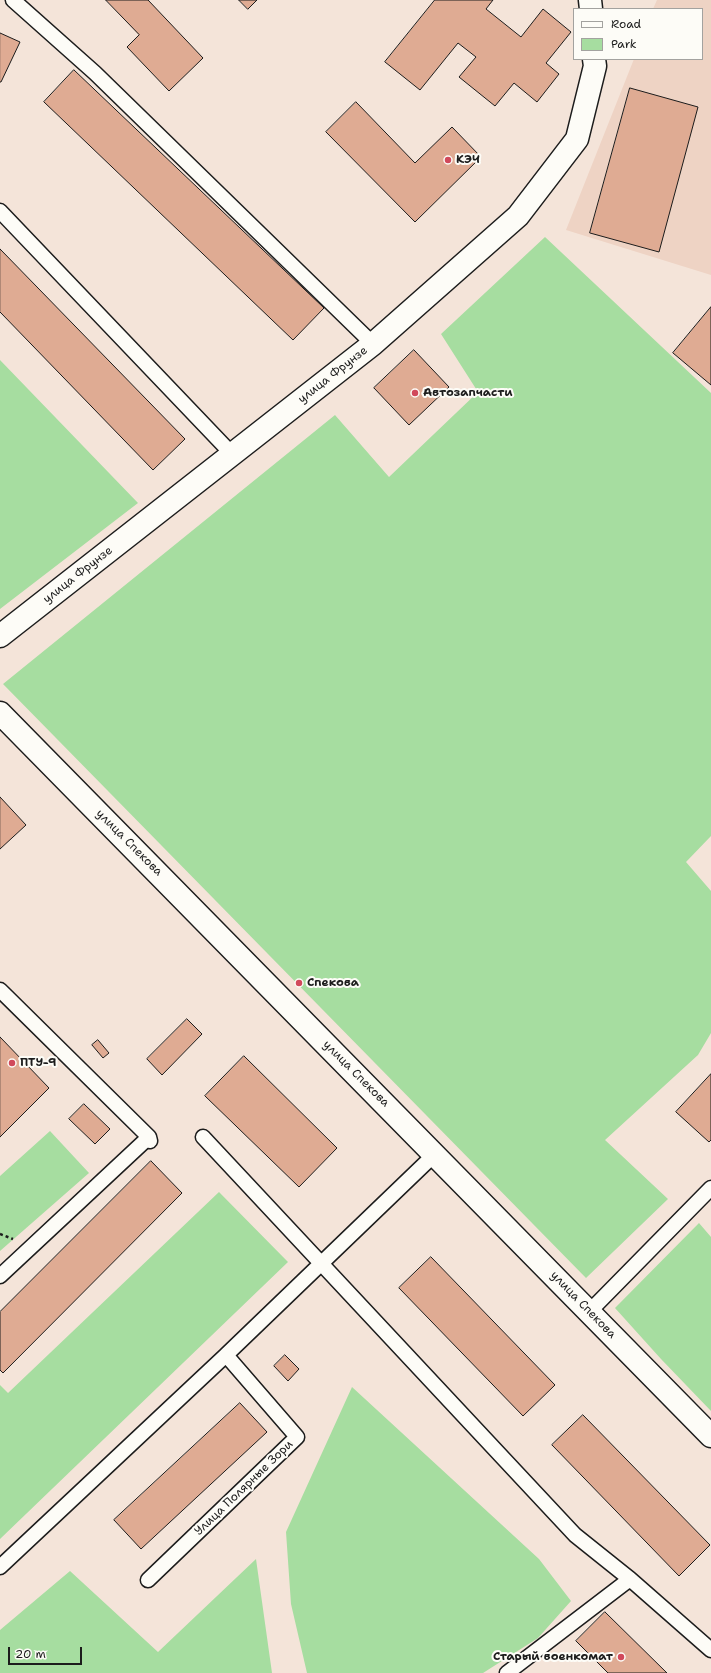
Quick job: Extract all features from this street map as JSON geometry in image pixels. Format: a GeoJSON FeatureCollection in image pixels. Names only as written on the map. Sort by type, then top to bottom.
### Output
{"type":"FeatureCollection","features":[{"type":"Feature","properties":{"kind":"main road","name":"улица Фрунзе"},"geometry":{"type":"LineString","coordinates":[[0,636],[373,344],[518,216],[577,139],[595,66],[594,60]]}},
{"type":"Feature","properties":{"kind":"main road","name":"улица Спекова"},"geometry":{"type":"LineString","coordinates":[[0,713],[711,1436]]}},
{"type":"Feature","properties":{"kind":"lane"},"geometry":{"type":"LineString","coordinates":[[13,0],[94,73],[373,344]]}},
{"type":"Feature","properties":{"kind":"lane"},"geometry":{"type":"LineString","coordinates":[[0,211],[232,454]]}},
{"type":"Feature","properties":{"kind":"lane"},"geometry":{"type":"LineString","coordinates":[[0,990],[150,1140],[0,1276]]}},
{"type":"Feature","properties":{"kind":"lane"},"geometry":{"type":"LineString","coordinates":[[203,1137],[575,1534],[630,1579],[711,1650]]}},
{"type":"Feature","properties":{"kind":"lane"},"geometry":{"type":"LineString","coordinates":[[0,1567],[226,1355],[435,1154]]}},
{"type":"Feature","properties":{"kind":"lane"},"geometry":{"type":"LineString","coordinates":[[589,1312],[711,1188]]}},
{"type":"Feature","properties":{"kind":"lane","name":"Улица Полярные Зори"},"geometry":{"type":"LineString","coordinates":[[148,1580],[297,1437],[226,1355]]}},
{"type":"Feature","properties":{"kind":"lane"},"geometry":{"type":"LineString","coordinates":[[507,1673],[630,1579]]}},
{"type":"Feature","properties":{"kind":"shaded area"},"geometry":{"type":"Polygon","coordinates":[[[657,0],[711,0],[711,275],[566,230],[634,60],[703,60],[703,8],[653,8],[657,0]]]}},
{"type":"Feature","properties":{"kind":"green space"},"geometry":{"type":"Polygon","coordinates":[[[545,237],[711,393],[711,836],[686,862],[711,891],[711,1033],[698,1055],[605,1140],[668,1199],[586,1278],[3,684],[335,415],[389,477],[478,392],[441,334],[545,237]]]}},
{"type":"Feature","properties":{"kind":"green space"},"geometry":{"type":"Polygon","coordinates":[[[0,360],[138,503],[0,609],[0,360]]]}},
{"type":"Feature","properties":{"kind":"green space"},"geometry":{"type":"Polygon","coordinates":[[[50,1131],[89,1173],[0,1251],[0,1176],[50,1131]]]}},
{"type":"Feature","properties":{"kind":"green space"},"geometry":{"type":"Polygon","coordinates":[[[219,1192],[288,1262],[0,1539],[0,1385],[8,1393],[219,1192]]]}},
{"type":"Feature","properties":{"kind":"green space"},"geometry":{"type":"Polygon","coordinates":[[[699,1223],[711,1237],[711,1411],[615,1308],[699,1223]]]}},
{"type":"Feature","properties":{"kind":"green space"},"geometry":{"type":"Polygon","coordinates":[[[352,1387],[539,1559],[571,1601],[538,1638],[483,1673],[307,1673],[291,1604],[286,1532],[352,1387]]]}},
{"type":"Feature","properties":{"kind":"green space"},"geometry":{"type":"Polygon","coordinates":[[[256,1559],[272,1673],[0,1673],[0,1630],[70,1571],[158,1652],[256,1559]]]}},
{"type":"Feature","properties":{"kind":"building"},"geometry":{"type":"Polygon","coordinates":[[[106,0],[148,0],[203,58],[169,91],[127,47],[139,35],[106,0]]]}},
{"type":"Feature","properties":{"kind":"building"},"geometry":{"type":"Polygon","coordinates":[[[239,0],[257,0],[248,9],[239,0]]]}},
{"type":"Feature","properties":{"kind":"building"},"geometry":{"type":"Polygon","coordinates":[[[435,0],[493,0],[486,9],[521,37],[543,9],[571,32],[546,63],[559,74],[537,102],[514,83],[495,106],[459,77],[476,57],[458,43],[420,90],[385,62],[435,0]]]}},
{"type":"Feature","properties":{"kind":"building"},"geometry":{"type":"Polygon","coordinates":[[[0,33],[20,42],[1,82],[0,82],[0,33]]]}},
{"type":"Feature","properties":{"kind":"building"},"geometry":{"type":"Polygon","coordinates":[[[74,70],[324,308],[293,340],[44,102],[74,70]]]}},
{"type":"Feature","properties":{"kind":"building"},"geometry":{"type":"Polygon","coordinates":[[[630,88],[698,107],[659,252],[590,233],[630,88]]]}},
{"type":"Feature","properties":{"kind":"building","name":"КЭЧ"},"geometry":{"type":"Polygon","coordinates":[[[356,102],[415,163],[452,127],[481,157],[415,222],[326,132],[356,102]]]}},
{"type":"Feature","properties":{"kind":"building"},"geometry":{"type":"Polygon","coordinates":[[[0,249],[185,439],[153,470],[0,312],[0,249]]]}},
{"type":"Feature","properties":{"kind":"building"},"geometry":{"type":"Polygon","coordinates":[[[711,307],[711,385],[673,353],[711,307]]]}},
{"type":"Feature","properties":{"kind":"building"},"geometry":{"type":"Polygon","coordinates":[[[414,350],[449,387],[409,425],[374,388],[414,350]]]}},
{"type":"Feature","properties":{"kind":"building"},"geometry":{"type":"Polygon","coordinates":[[[0,797],[26,825],[0,849],[0,797]]]}},
{"type":"Feature","properties":{"kind":"building"},"geometry":{"type":"Polygon","coordinates":[[[187,1019],[202,1034],[162,1075],[147,1059],[187,1019]]]}},
{"type":"Feature","properties":{"kind":"building","name":"ПТУ-9"},"geometry":{"type":"Polygon","coordinates":[[[0,1037],[49,1088],[0,1137],[0,1037]]]}},
{"type":"Feature","properties":{"kind":"building"},"geometry":{"type":"Polygon","coordinates":[[[98,1040],[109,1053],[103,1058],[92,1045],[98,1040]]]}},
{"type":"Feature","properties":{"kind":"building"},"geometry":{"type":"Polygon","coordinates":[[[244,1056],[337,1148],[299,1187],[205,1096],[244,1056]]]}},
{"type":"Feature","properties":{"kind":"building"},"geometry":{"type":"Polygon","coordinates":[[[711,1074],[711,1140],[709,1142],[676,1112],[711,1074]]]}},
{"type":"Feature","properties":{"kind":"building"},"geometry":{"type":"Polygon","coordinates":[[[84,1104],[110,1129],[95,1144],[69,1119],[84,1104]]]}},
{"type":"Feature","properties":{"kind":"building"},"geometry":{"type":"Polygon","coordinates":[[[151,1161],[182,1193],[3,1373],[0,1370],[0,1312],[151,1161]]]}},
{"type":"Feature","properties":{"kind":"building"},"geometry":{"type":"Polygon","coordinates":[[[431,1257],[555,1385],[523,1416],[399,1288],[431,1257]]]}},
{"type":"Feature","properties":{"kind":"building"},"geometry":{"type":"Polygon","coordinates":[[[285,1355],[299,1369],[288,1381],[274,1366],[285,1355]]]}},
{"type":"Feature","properties":{"kind":"building"},"geometry":{"type":"Polygon","coordinates":[[[240,1403],[267,1432],[141,1549],[114,1520],[240,1403]]]}},
{"type":"Feature","properties":{"kind":"building"},"geometry":{"type":"Polygon","coordinates":[[[583,1415],[710,1545],[679,1576],[552,1445],[583,1415]]]}},
{"type":"Feature","properties":{"kind":"building","name":"Старый военкомат"},"geometry":{"type":"Polygon","coordinates":[[[605,1612],[667,1673],[608,1673],[576,1641],[605,1612]]]}},
{"type":"Feature","properties":{"kind":"place","name":"КЭЧ"},"geometry":{"type":"Point","coordinates":[448,160]}},
{"type":"Feature","properties":{"kind":"place","name":"Автозапчасти"},"geometry":{"type":"Point","coordinates":[415,393]}},
{"type":"Feature","properties":{"kind":"place","name":"Спекова"},"geometry":{"type":"Point","coordinates":[299,983]}},
{"type":"Feature","properties":{"kind":"place","name":"ПТУ-9"},"geometry":{"type":"Point","coordinates":[12,1063]}},
{"type":"Feature","properties":{"kind":"place","name":"Старый военкомат"},"geometry":{"type":"Point","coordinates":[621,1657]}}]}
